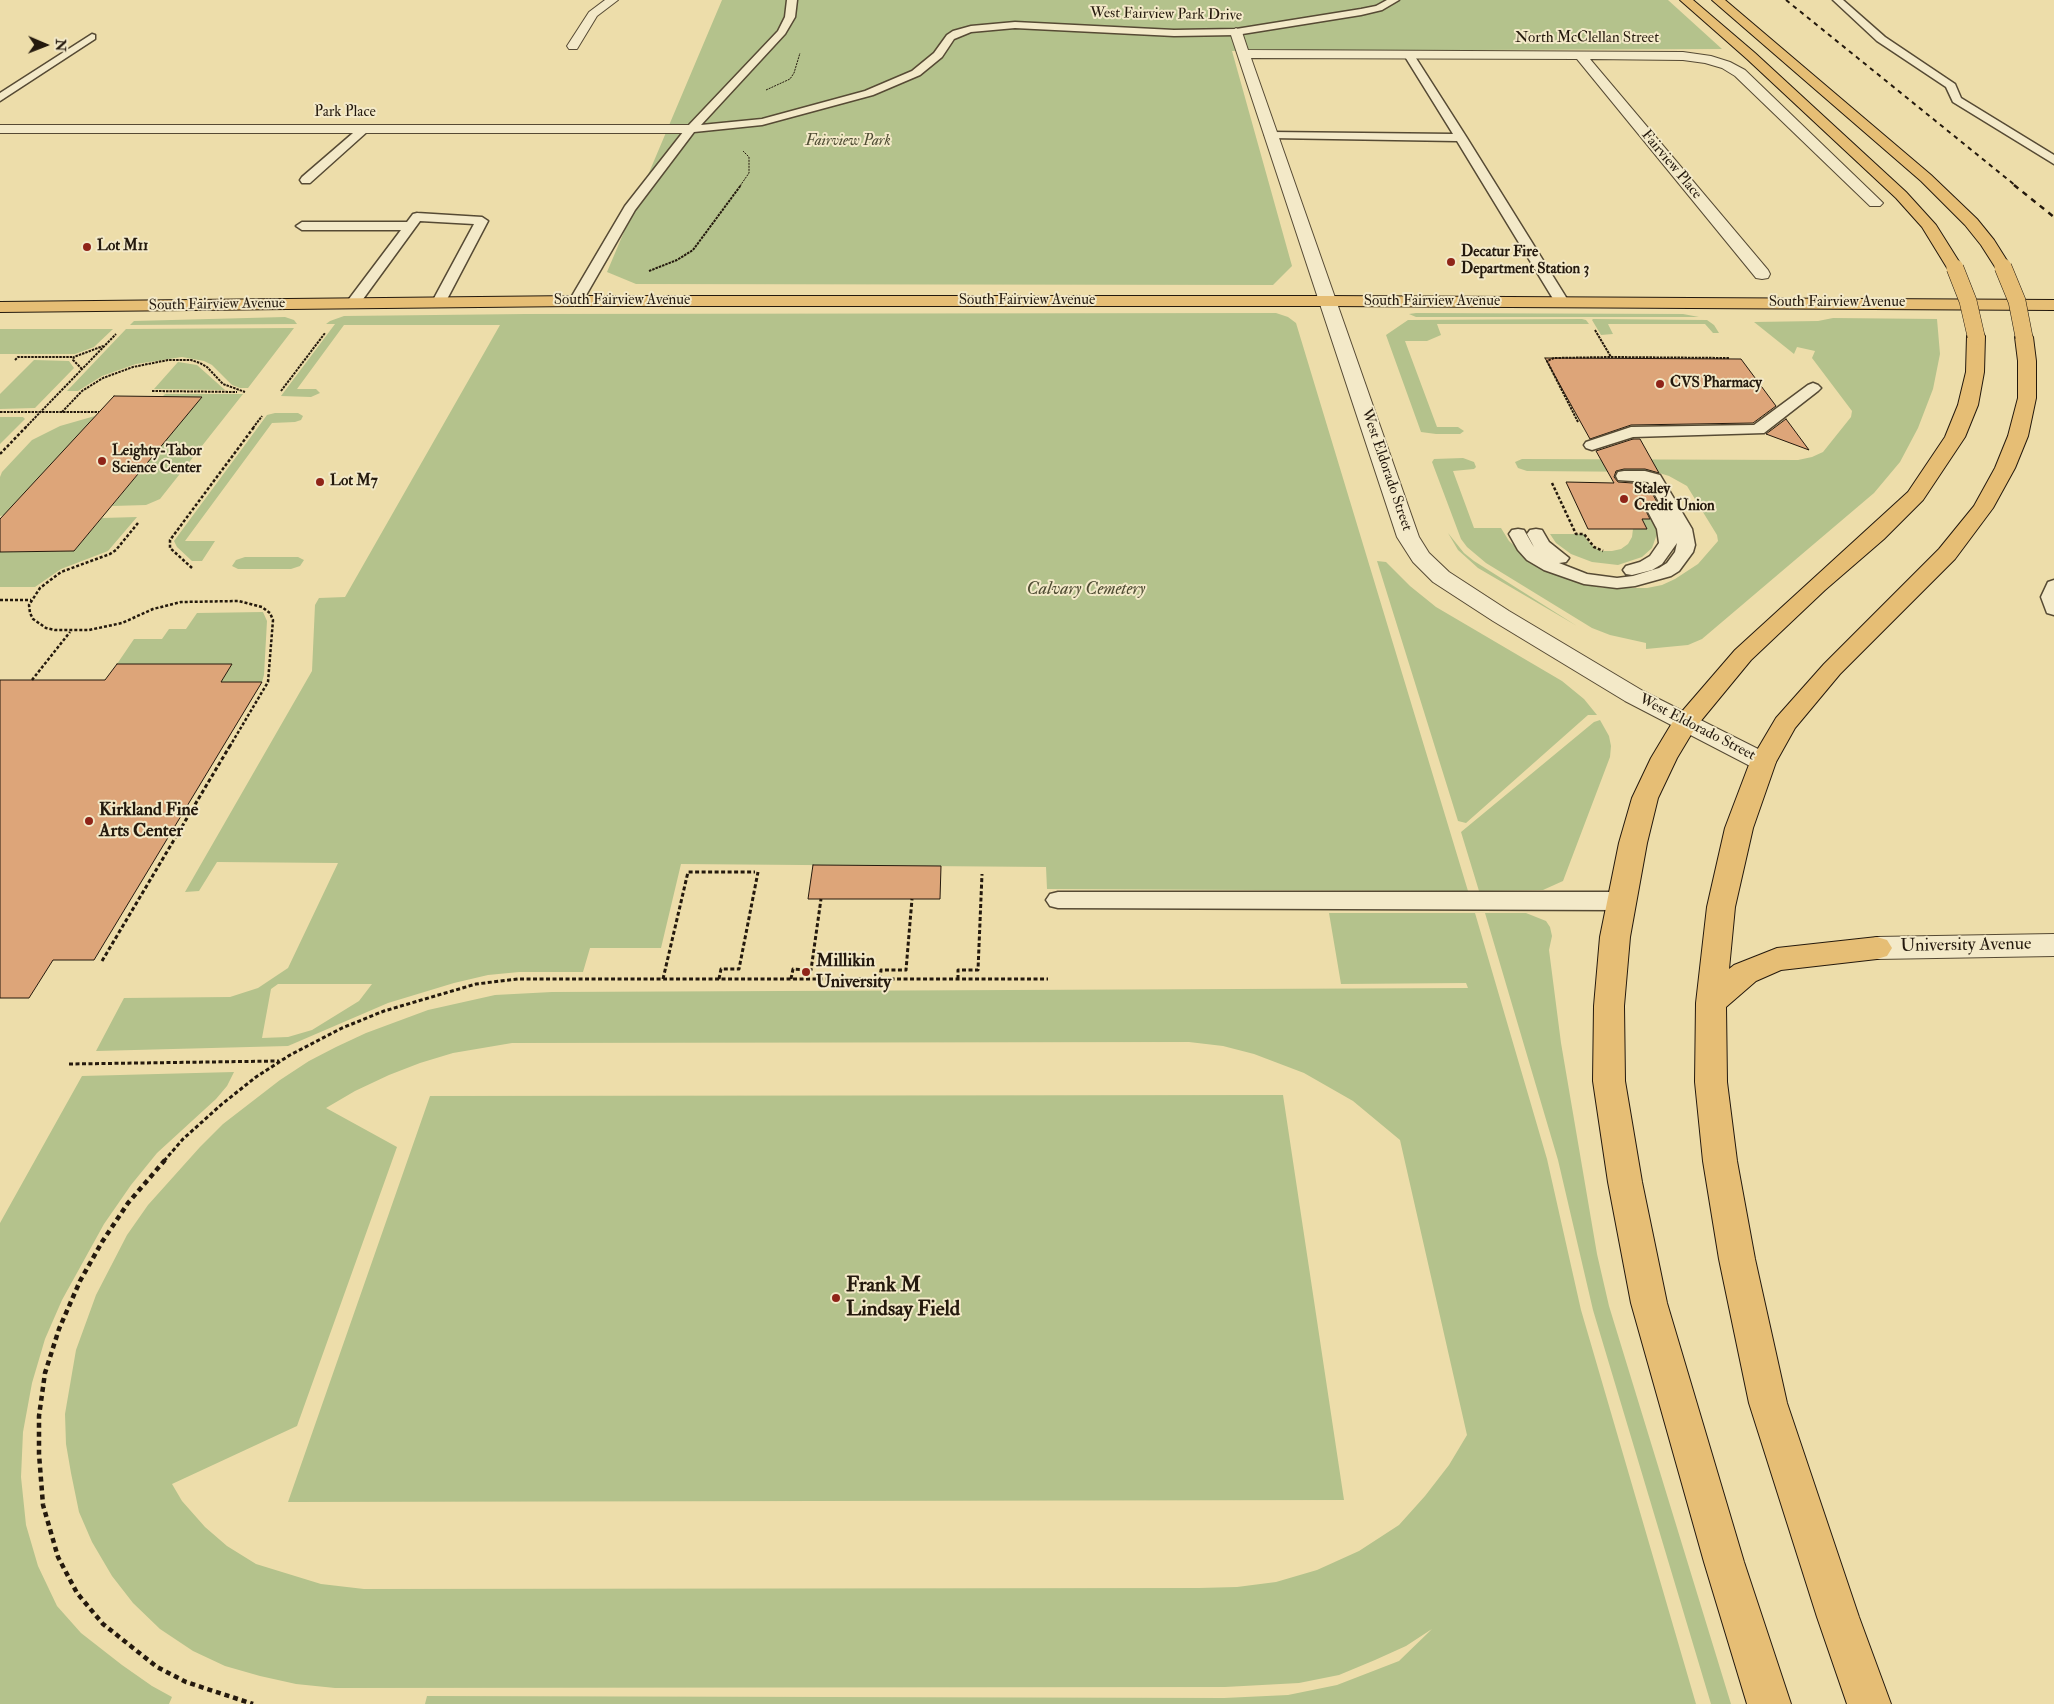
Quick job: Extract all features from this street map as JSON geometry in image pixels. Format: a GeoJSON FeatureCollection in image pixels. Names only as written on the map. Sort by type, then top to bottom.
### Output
{"type":"FeatureCollection","features":[{"type":"Feature","properties":{"kind":"main road"},"geometry":{"type":"LineString","coordinates":[[1686,0],[1751,56],[1901,195],[1928,225],[1955,268],[1968,301],[1976,336],[1975,372],[1968,405],[1955,437],[1916,496],[1743,655],[1685,723],[1664,758],[1645,798],[1633,843],[1615,937],[1609,1006],[1609,1081],[1625,1182],[1649,1303],[1724,1562],[1769,1704]]}},
{"type":"Feature","properties":{"kind":"main road"},"geometry":{"type":"LineString","coordinates":[[1718,0],[1926,178],[1971,222],[1988,243],[2017,301],[2027,361],[2027,398],[2018,436],[2005,468],[1983,508],[1947,554],[1826,676],[1785,724],[1763,762],[1739,828],[1721,907],[1711,1003],[1711,1082],[1720,1161],[1737,1259],[1768,1403],[1838,1617],[1869,1704]]}},
{"type":"Feature","properties":{"kind":"main road","name":"South Fairview Avenue"},"geometry":{"type":"LineString","coordinates":[[0,307],[576,301],[1328,301],[2054,305]]}},
{"type":"Feature","properties":{"kind":"main road"},"geometry":{"type":"LineString","coordinates":[[1711,1003],[1745,973],[1777,959],[1877,948]]}},
{"type":"Feature","properties":{"kind":"street"},"geometry":{"type":"LineString","coordinates":[[573,46],[593,14],[612,0]]}},
{"type":"Feature","properties":{"kind":"street","name":"West Eldorado Street"},"geometry":{"type":"LineString","coordinates":[[1236,32],[1408,537],[1421,557],[1441,577],[1494,612],[1634,696],[1763,762]]}},
{"type":"Feature","properties":{"kind":"street","name":"North McClellan Street"},"geometry":{"type":"LineString","coordinates":[[1244,54],[1683,56],[1707,59],[1726,65],[1746,79],[1875,203]]}},
{"type":"Feature","properties":{"kind":"street","name":"Fairview Place"},"geometry":{"type":"LineString","coordinates":[[1580,55],[1762,274]]}},
{"type":"Feature","properties":{"kind":"street","name":"Park Place"},"geometry":{"type":"LineString","coordinates":[[0,129],[691,129]]}},
{"type":"Feature","properties":{"kind":"street","name":"University Avenue"},"geometry":{"type":"LineString","coordinates":[[1877,948],[2054,944]]}},
{"type":"Feature","properties":{"kind":"lane"},"geometry":{"type":"LineString","coordinates":[[576,301],[629,210],[691,129],[782,32],[790,17],[792,0]]}},
{"type":"Feature","properties":{"kind":"lane","name":"West Fairview Park Drive"},"geometry":{"type":"LineString","coordinates":[[691,129],[762,122],[869,93],[916,72],[938,55],[950,37],[956,33],[971,29],[1015,25],[1174,33],[1236,32],[1361,12],[1379,8],[1394,0]]}},
{"type":"Feature","properties":{"kind":"lane"},"geometry":{"type":"LineString","coordinates":[[1838,0],[1880,39],[1952,86],[1952,92],[1957,100],[2054,160]]}},
{"type":"Feature","properties":{"kind":"lane"},"geometry":{"type":"LineString","coordinates":[[0,98],[92,37]]}},
{"type":"Feature","properties":{"kind":"lane"},"geometry":{"type":"LineString","coordinates":[[1409,55],[1562,302]]}},
{"type":"Feature","properties":{"kind":"lane"},"geometry":{"type":"LineString","coordinates":[[306,180],[364,129]]}},
{"type":"Feature","properties":{"kind":"lane"},"geometry":{"type":"LineString","coordinates":[[1271,135],[1461,138]]}},
{"type":"Feature","properties":{"kind":"lane"},"geometry":{"type":"LineString","coordinates":[[353,303],[417,217],[482,221],[439,302]]}},
{"type":"Feature","properties":{"kind":"lane"},"geometry":{"type":"LineString","coordinates":[[302,226],[410,226]]}},
{"type":"Feature","properties":{"kind":"lane"},"geometry":{"type":"LineString","coordinates":[[1592,445],[1610,438],[1761,438],[1770,435],[1816,392]]}},
{"type":"Feature","properties":{"kind":"lane"},"geometry":{"type":"LineString","coordinates":[[1518,534],[1524,546],[1533,556],[1550,566],[1584,579],[1617,583],[1635,581],[1666,572],[1684,552],[1686,545],[1683,529],[1654,479],[1648,477],[1624,476],[1635,478],[1641,482],[1666,529],[1668,543],[1656,560],[1646,566],[1615,572],[1588,570],[1575,566],[1551,553],[1542,545],[1536,534]]}},
{"type":"Feature","properties":{"kind":"lane"},"geometry":{"type":"LineString","coordinates":[[2054,586],[2050,596],[2054,609]]}},
{"type":"Feature","properties":{"kind":"lane"},"geometry":{"type":"LineString","coordinates":[[1058,900],[1622,901]]}},
{"type":"Feature","properties":{"kind":"path"},"geometry":{"type":"LineString","coordinates":[[645,273],[677,260],[692,250],[749,172],[749,157],[743,150]]}},
{"type":"Feature","properties":{"kind":"path"},"geometry":{"type":"LineString","coordinates":[[1591,324],[1611,357]]}},
{"type":"Feature","properties":{"kind":"path"},"geometry":{"type":"LineString","coordinates":[[281,392],[330,326]]}},
{"type":"Feature","properties":{"kind":"path"},"geometry":{"type":"LineString","coordinates":[[0,454],[120,331]]}},
{"type":"Feature","properties":{"kind":"path"},"geometry":{"type":"LineString","coordinates":[[15,360],[18,357],[74,357],[105,345]]}},
{"type":"Feature","properties":{"kind":"path"},"geometry":{"type":"LineString","coordinates":[[74,357],[74,360],[82,369]]}},
{"type":"Feature","properties":{"kind":"path"},"geometry":{"type":"LineString","coordinates":[[1580,427],[1547,361],[1554,358],[1611,357],[1729,358]]}},
{"type":"Feature","properties":{"kind":"path"},"geometry":{"type":"LineString","coordinates":[[62,412],[82,391],[103,378],[133,367],[168,360],[191,360],[200,363],[207,367],[223,384],[245,392],[152,392]]}},
{"type":"Feature","properties":{"kind":"path"},"geometry":{"type":"LineString","coordinates":[[0,412],[99,412]]}},
{"type":"Feature","properties":{"kind":"path"},"geometry":{"type":"LineString","coordinates":[[192,568],[170,548],[170,540],[262,416]]}},
{"type":"Feature","properties":{"kind":"path"},"geometry":{"type":"LineString","coordinates":[[1552,482],[1576,534],[1584,534],[1594,547],[1607,551]]}},
{"type":"Feature","properties":{"kind":"path"},"geometry":{"type":"LineString","coordinates":[[102,961],[268,682],[270,673],[273,620],[270,613],[262,607],[251,603],[239,601],[181,602],[153,609],[122,623],[107,627],[70,631],[46,628],[39,624],[30,613],[31,600],[40,588],[62,572],[110,554],[116,550],[138,523]]}},
{"type":"Feature","properties":{"kind":"path"},"geometry":{"type":"LineString","coordinates":[[0,600],[31,600]]}},
{"type":"Feature","properties":{"kind":"path"},"geometry":{"type":"LineString","coordinates":[[32,680],[70,631]]}},
{"type":"Feature","properties":{"kind":"path"},"geometry":{"type":"LineString","coordinates":[[663,979],[688,872],[756,872],[739,969],[722,969],[719,979]]}},
{"type":"Feature","properties":{"kind":"path"},"geometry":{"type":"LineString","coordinates":[[958,979],[958,970],[978,970],[982,874]]}},
{"type":"Feature","properties":{"kind":"path"},"geometry":{"type":"LineString","coordinates":[[791,979],[793,969],[811,970],[821,899]]}},
{"type":"Feature","properties":{"kind":"path"},"geometry":{"type":"LineString","coordinates":[[880,979],[881,970],[906,970],[912,899]]}},
{"type":"Feature","properties":{"kind":"path"},"geometry":{"type":"LineString","coordinates":[[253,1704],[193,1685],[157,1667],[130,1648],[104,1624],[77,1592],[58,1557],[43,1505],[39,1454],[39,1416],[45,1373],[59,1329],[80,1281],[128,1203],[183,1139],[256,1077],[280,1061],[342,1028],[384,1011],[476,984],[518,979],[1048,979]]}},
{"type":"Feature","properties":{"kind":"path"},"geometry":{"type":"LineString","coordinates":[[69,1064],[280,1061]]}},
{"type":"Feature","properties":{"kind":"green space","name":"Fairview Park"},"geometry":{"type":"Polygon","coordinates":[[[722,0],[1668,0],[1722,49],[1232,51],[1292,266],[1273,285],[636,284],[607,272],[722,0]]]}},
{"type":"Feature","properties":{"kind":"green space","name":"Calvary Cemetery"},"geometry":{"type":"Polygon","coordinates":[[[1276,313],[1288,317],[1296,323],[1468,891],[1047,889],[1046,867],[681,864],[661,948],[590,948],[583,972],[519,972],[488,975],[454,983],[388,1003],[288,1046],[96,1051],[124,998],[230,997],[258,988],[288,968],[338,863],[217,862],[199,891],[185,892],[312,671],[315,605],[319,598],[345,597],[500,325],[344,325],[297,389],[316,389],[320,393],[311,397],[281,396],[335,324],[326,324],[344,316],[1276,313]],[[278,984],[271,989],[262,1038],[288,1037],[312,1030],[359,1001],[372,984],[278,984]]]}},
{"type":"Feature","properties":{"kind":"green space"},"geometry":{"type":"Polygon","coordinates":[[[1409,314],[1683,314],[1699,317],[1416,317],[1409,314]]]}},
{"type":"Feature","properties":{"kind":"green space"},"geometry":{"type":"Polygon","coordinates":[[[285,317],[294,320],[297,324],[130,325],[134,321],[285,317]]]}},
{"type":"Feature","properties":{"kind":"green space"},"geometry":{"type":"Polygon","coordinates":[[[1833,318],[1937,319],[1940,354],[1933,389],[1918,428],[1900,462],[1874,493],[1702,639],[1688,645],[1646,649],[1646,643],[1610,635],[1592,628],[1486,563],[1467,547],[1461,539],[1432,462],[1434,459],[1463,458],[1474,462],[1476,467],[1474,469],[1453,471],[1474,528],[1501,528],[1509,541],[1528,558],[1544,568],[1579,583],[1603,588],[1647,588],[1662,585],[1675,579],[1698,564],[1718,541],[1717,535],[1687,486],[1669,476],[1656,472],[1527,471],[1518,468],[1515,462],[1522,459],[1798,460],[1812,457],[1823,452],[1851,417],[1852,411],[1812,358],[1815,351],[1797,347],[1794,354],[1754,322],[1818,321],[1833,318]]]}},
{"type":"Feature","properties":{"kind":"green space"},"geometry":{"type":"Polygon","coordinates":[[[1593,319],[1707,320],[1714,325],[1719,333],[1713,333],[1705,324],[1608,324],[1613,334],[1601,335],[1593,319]]]}},
{"type":"Feature","properties":{"kind":"green space"},"geometry":{"type":"Polygon","coordinates":[[[1408,320],[1586,320],[1589,324],[1437,324],[1441,335],[1427,341],[1405,341],[1437,427],[1458,427],[1464,431],[1460,434],[1421,432],[1386,335],[1408,320]]]}},
{"type":"Feature","properties":{"kind":"green space"},"geometry":{"type":"Polygon","coordinates":[[[294,328],[248,388],[232,385],[212,365],[204,361],[182,357],[136,364],[102,376],[78,391],[67,391],[126,329],[294,328]]]}},
{"type":"Feature","properties":{"kind":"green space"},"geometry":{"type":"Polygon","coordinates":[[[0,329],[113,329],[94,347],[75,354],[0,354],[0,329]]]}},
{"type":"Feature","properties":{"kind":"green space"},"geometry":{"type":"Polygon","coordinates":[[[34,360],[69,361],[74,368],[35,408],[0,409],[0,394],[34,360]]]}},
{"type":"Feature","properties":{"kind":"green space"},"geometry":{"type":"Polygon","coordinates":[[[178,362],[197,365],[225,390],[154,389],[178,362]]]}},
{"type":"Feature","properties":{"kind":"green space"},"geometry":{"type":"Polygon","coordinates":[[[165,394],[243,394],[160,499],[146,505],[112,506],[201,397],[162,397],[165,394]]]}},
{"type":"Feature","properties":{"kind":"green space"},"geometry":{"type":"Polygon","coordinates":[[[298,413],[303,416],[301,420],[295,422],[272,423],[185,541],[215,541],[202,561],[192,561],[177,547],[174,541],[267,415],[298,413]]]}},
{"type":"Feature","properties":{"kind":"green space"},"geometry":{"type":"Polygon","coordinates":[[[95,416],[10,514],[0,516],[0,477],[2,472],[32,440],[60,426],[95,416]]]}},
{"type":"Feature","properties":{"kind":"green space"},"geometry":{"type":"Polygon","coordinates":[[[0,417],[23,417],[25,419],[0,444],[0,417]]]}},
{"type":"Feature","properties":{"kind":"green space"},"geometry":{"type":"Polygon","coordinates":[[[137,517],[108,551],[61,569],[35,587],[0,587],[0,536],[13,552],[74,551],[102,518],[137,517]]]}},
{"type":"Feature","properties":{"kind":"green space"},"geometry":{"type":"Polygon","coordinates":[[[1642,519],[1653,519],[1657,528],[1652,548],[1642,557],[1618,565],[1592,562],[1571,554],[1556,543],[1550,534],[1584,534],[1594,547],[1601,551],[1612,551],[1621,549],[1628,544],[1632,537],[1633,529],[1647,529],[1642,519]]]}},
{"type":"Feature","properties":{"kind":"green space"},"geometry":{"type":"Polygon","coordinates":[[[1448,533],[1464,553],[1474,561],[1577,626],[1478,568],[1458,550],[1448,533]]]}},
{"type":"Feature","properties":{"kind":"green space"},"geometry":{"type":"Polygon","coordinates":[[[245,557],[298,557],[304,560],[300,566],[291,569],[238,569],[232,566],[236,560],[245,557]]]}},
{"type":"Feature","properties":{"kind":"green space"},"geometry":{"type":"Polygon","coordinates":[[[1377,561],[1386,562],[1410,586],[1436,607],[1562,681],[1584,699],[1597,715],[1588,715],[1466,823],[1458,821],[1377,561]]]}},
{"type":"Feature","properties":{"kind":"green space"},"geometry":{"type":"Polygon","coordinates":[[[263,612],[267,621],[262,682],[221,682],[232,664],[117,664],[134,639],[162,639],[169,629],[186,629],[197,613],[263,612]]]}},
{"type":"Feature","properties":{"kind":"green space"},"geometry":{"type":"Polygon","coordinates":[[[1600,720],[1609,736],[1611,746],[1610,757],[1563,881],[1543,890],[1479,891],[1461,832],[1594,722],[1600,720]]]}},
{"type":"Feature","properties":{"kind":"green space"},"geometry":{"type":"Polygon","coordinates":[[[1329,913],[1475,913],[1547,1159],[1581,1310],[1696,1704],[425,1704],[427,1696],[1224,1698],[1288,1695],[1337,1685],[1399,1661],[1432,1629],[1406,1646],[1339,1675],[1299,1683],[1225,1687],[335,1688],[296,1684],[225,1666],[193,1651],[160,1629],[133,1603],[112,1576],[92,1542],[79,1512],[66,1444],[65,1414],[76,1350],[96,1295],[127,1235],[148,1205],[223,1124],[280,1080],[309,1061],[366,1033],[428,1010],[495,995],[552,992],[1468,988],[1466,983],[1341,984],[1329,913]],[[1189,1042],[512,1043],[453,1053],[389,1075],[355,1091],[326,1108],[397,1147],[297,1426],[172,1484],[182,1501],[205,1527],[227,1546],[256,1564],[321,1584],[364,1589],[1199,1588],[1237,1587],[1276,1582],[1317,1570],[1359,1551],[1399,1525],[1449,1465],[1467,1435],[1400,1140],[1353,1101],[1304,1073],[1254,1054],[1223,1046],[1189,1042]]]}},
{"type":"Feature","properties":{"kind":"green space"},"geometry":{"type":"Polygon","coordinates":[[[1485,913],[1526,913],[1546,921],[1550,927],[1552,936],[1549,950],[1561,1043],[1597,1254],[1609,1306],[1731,1704],[1711,1704],[1593,1310],[1558,1160],[1485,913]]]}},
{"type":"Feature","properties":{"kind":"green space"},"geometry":{"type":"Polygon","coordinates":[[[234,1072],[227,1086],[216,1099],[157,1153],[131,1185],[104,1224],[62,1300],[45,1339],[32,1383],[23,1432],[21,1477],[26,1525],[38,1566],[57,1606],[81,1633],[122,1665],[152,1686],[172,1697],[169,1704],[0,1704],[0,1223],[82,1076],[234,1072]]]}},
{"type":"Feature","properties":{"kind":"green space","name":"Frank M Lindsay Field"},"geometry":{"type":"Polygon","coordinates":[[[1283,1095],[1344,1500],[288,1502],[430,1096],[1283,1095]]]}},
{"type":"Feature","properties":{"kind":"building","name":"CVS Pharmacy"},"geometry":{"type":"Polygon","coordinates":[[[1545,358],[1741,359],[1776,406],[1753,423],[1631,425],[1590,439],[1545,358]]]}},
{"type":"Feature","properties":{"kind":"building","name":"Leighty-Tabor Science Center"},"geometry":{"type":"Polygon","coordinates":[[[114,396],[202,397],[74,551],[0,552],[0,519],[114,396]]]}},
{"type":"Feature","properties":{"kind":"building"},"geometry":{"type":"Polygon","coordinates":[[[1786,419],[1809,450],[1766,434],[1786,419]]]}},
{"type":"Feature","properties":{"kind":"building","name":"Staley Credit Union"},"geometry":{"type":"Polygon","coordinates":[[[1633,439],[1640,439],[1659,473],[1645,469],[1624,469],[1616,471],[1614,477],[1618,482],[1647,484],[1657,502],[1649,502],[1644,507],[1650,519],[1642,519],[1647,529],[1588,529],[1566,482],[1614,483],[1596,451],[1633,439]]]}},
{"type":"Feature","properties":{"kind":"building","name":"Kirkland Fine Arts Center"},"geometry":{"type":"Polygon","coordinates":[[[117,664],[232,664],[221,682],[262,682],[94,960],[53,960],[29,998],[0,998],[0,680],[105,680],[117,664]]]}},
{"type":"Feature","properties":{"kind":"building"},"geometry":{"type":"Polygon","coordinates":[[[813,865],[941,866],[940,899],[808,899],[813,865]]]}},
{"type":"Feature","properties":{"kind":"railway"},"geometry":{"type":"LineString","coordinates":[[1786,0],[2016,186]]}},
{"type":"Feature","properties":{"kind":"railway"},"geometry":{"type":"LineString","coordinates":[[2014,185],[2054,217]]}},
{"type":"Feature","properties":{"kind":"place","name":"Lot M11"},"geometry":{"type":"Point","coordinates":[87,247]}},
{"type":"Feature","properties":{"kind":"place","name":"Decatur Fire Department Station 3"},"geometry":{"type":"Point","coordinates":[1451,262]}},
{"type":"Feature","properties":{"kind":"place","name":"CVS Pharmacy"},"geometry":{"type":"Point","coordinates":[1660,384]}},
{"type":"Feature","properties":{"kind":"place","name":"Leighty-Tabor Science Center"},"geometry":{"type":"Point","coordinates":[102,461]}},
{"type":"Feature","properties":{"kind":"place","name":"Lot M7"},"geometry":{"type":"Point","coordinates":[320,482]}},
{"type":"Feature","properties":{"kind":"place","name":"Staley Credit Union"},"geometry":{"type":"Point","coordinates":[1624,499]}},
{"type":"Feature","properties":{"kind":"place","name":"Kirkland Fine Arts Center"},"geometry":{"type":"Point","coordinates":[89,821]}},
{"type":"Feature","properties":{"kind":"place","name":"Millikin University"},"geometry":{"type":"Point","coordinates":[806,972]}},
{"type":"Feature","properties":{"kind":"place","name":"Frank M Lindsay Field"},"geometry":{"type":"Point","coordinates":[836,1298]}}]}
